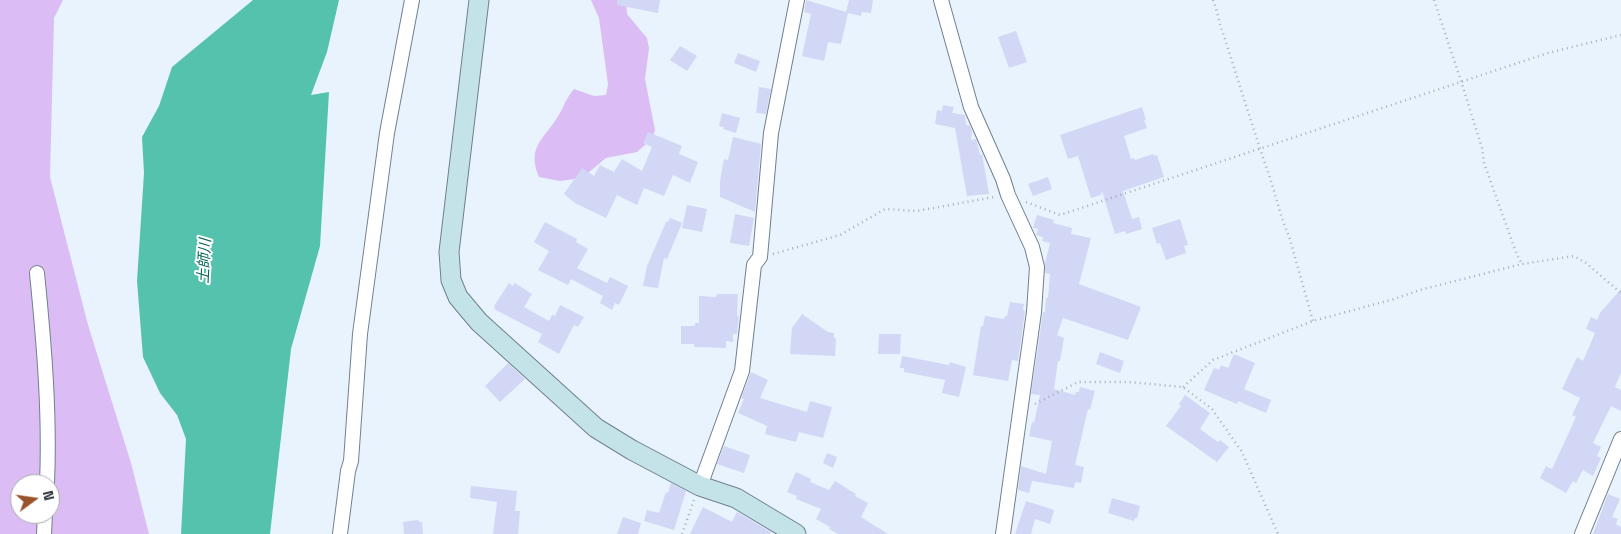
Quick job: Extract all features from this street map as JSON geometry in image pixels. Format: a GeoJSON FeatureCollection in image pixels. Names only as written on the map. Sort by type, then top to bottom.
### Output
{"type":"FeatureCollection","features":[{"type":"Feature","properties":{"kind":"street"},"geometry":{"type":"LineString","coordinates":[[340,534],[351,461],[360,334],[385,143],[412,0]]}},
{"type":"Feature","properties":{"kind":"street"},"geometry":{"type":"LineString","coordinates":[[479,0],[449,252],[451,280],[458,297],[479,322],[596,428],[632,450],[700,486],[736,498],[796,534]]}},
{"type":"Feature","properties":{"kind":"street"},"geometry":{"type":"LineString","coordinates":[[700,486],[742,371],[754,265],[760,257],[771,133],[797,0]]}},
{"type":"Feature","properties":{"kind":"street"},"geometry":{"type":"LineString","coordinates":[[941,0],[971,108],[1032,247],[1037,267],[1034,312],[1003,534]]}},
{"type":"Feature","properties":{"kind":"street"},"geometry":{"type":"LineString","coordinates":[[37,273],[44,357],[48,454],[47,474]]}},
{"type":"Feature","properties":{"kind":"street"},"geometry":{"type":"LineString","coordinates":[[1582,534],[1621,439]]}},
{"type":"Feature","properties":{"kind":"path"},"geometry":{"type":"LineString","coordinates":[[1213,0],[1258,149],[1269,175],[1284,226],[1289,236],[1313,321]]}},
{"type":"Feature","properties":{"kind":"path"},"geometry":{"type":"LineString","coordinates":[[1434,0],[1482,148],[1484,163],[1516,255],[1522,264]]}},
{"type":"Feature","properties":{"kind":"path"},"geometry":{"type":"LineString","coordinates":[[760,257],[840,235],[885,209],[917,211],[1008,195],[1060,215],[1548,53],[1621,35]]}},
{"type":"Feature","properties":{"kind":"path"},"geometry":{"type":"LineString","coordinates":[[1183,387],[1213,360],[1313,321],[1420,290],[1522,264],[1574,256],[1586,263],[1621,293]]}},
{"type":"Feature","properties":{"kind":"path"},"geometry":{"type":"LineString","coordinates":[[1020,412],[1078,382],[1129,382],[1183,387],[1212,409],[1242,452],[1278,534]]}},
{"type":"Feature","properties":{"kind":"path"},"geometry":{"type":"LineString","coordinates":[[682,534],[700,486]]}},
{"type":"Feature","properties":{"kind":"shaded area"},"geometry":{"type":"Polygon","coordinates":[[[0,0],[63,0],[54,18],[50,177],[88,325],[131,463],[149,534],[0,534],[0,0]]]}},
{"type":"Feature","properties":{"kind":"shaded area"},"geometry":{"type":"Polygon","coordinates":[[[591,0],[626,0],[627,14],[647,38],[649,48],[645,79],[655,130],[652,139],[637,152],[606,158],[582,178],[560,181],[539,177],[535,158],[536,150],[574,89],[594,96],[606,95],[608,84],[599,18],[591,0]]]}},
{"type":"Feature","properties":{"kind":"water","name":"土師川"},"geometry":{"type":"Polygon","coordinates":[[[253,0],[339,0],[327,52],[311,95],[329,92],[320,246],[291,349],[270,534],[181,534],[186,439],[177,415],[160,393],[143,357],[137,281],[144,173],[142,137],[159,106],[172,67],[253,0]]]}},
{"type":"Feature","properties":{"kind":"building"},"geometry":{"type":"Polygon","coordinates":[[[617,0],[660,0],[658,13],[617,5],[617,0]]]}},
{"type":"Feature","properties":{"kind":"building"},"geometry":{"type":"Polygon","coordinates":[[[806,0],[846,12],[849,0],[873,0],[871,13],[862,12],[861,16],[848,13],[841,44],[828,42],[824,61],[802,56],[811,14],[804,12],[806,0]]]}},
{"type":"Feature","properties":{"kind":"building"},"geometry":{"type":"Polygon","coordinates":[[[1016,31],[1027,62],[1009,68],[998,37],[1016,31]]]}},
{"type":"Feature","properties":{"kind":"building"},"geometry":{"type":"Polygon","coordinates":[[[680,46],[697,56],[687,71],[670,60],[680,46]]]}},
{"type":"Feature","properties":{"kind":"building"},"geometry":{"type":"Polygon","coordinates":[[[738,53],[760,61],[756,72],[734,63],[738,53]]]}},
{"type":"Feature","properties":{"kind":"building"},"geometry":{"type":"Polygon","coordinates":[[[759,87],[771,89],[766,114],[756,113],[759,87]]]}},
{"type":"Feature","properties":{"kind":"building"},"geometry":{"type":"Polygon","coordinates":[[[943,105],[954,107],[952,113],[965,115],[966,125],[970,126],[972,131],[971,140],[976,139],[980,155],[982,154],[989,194],[967,196],[955,128],[935,124],[937,110],[942,111],[943,105]]]}},
{"type":"Feature","properties":{"kind":"building"},"geometry":{"type":"Polygon","coordinates":[[[1142,107],[1147,128],[1124,136],[1131,159],[1134,158],[1135,160],[1153,154],[1154,156],[1157,155],[1164,177],[1123,191],[1132,219],[1139,217],[1142,229],[1126,234],[1125,231],[1115,234],[1102,191],[1101,195],[1091,198],[1078,156],[1068,159],[1060,135],[1142,107]]]}},
{"type":"Feature","properties":{"kind":"building"},"geometry":{"type":"Polygon","coordinates":[[[722,113],[740,118],[736,133],[719,126],[722,113]]]}},
{"type":"Feature","properties":{"kind":"building"},"geometry":{"type":"Polygon","coordinates":[[[648,132],[682,146],[679,154],[698,162],[690,183],[673,175],[664,196],[644,188],[637,205],[617,195],[606,218],[575,203],[564,194],[582,168],[594,176],[600,165],[614,172],[622,159],[642,171],[652,147],[643,143],[648,132]]]}},
{"type":"Feature","properties":{"kind":"building"},"geometry":{"type":"Polygon","coordinates":[[[733,137],[761,144],[755,212],[720,197],[720,181],[724,159],[728,160],[733,137]]]}},
{"type":"Feature","properties":{"kind":"building"},"geometry":{"type":"Polygon","coordinates":[[[1048,177],[1052,189],[1033,196],[1028,184],[1048,177]]]}},
{"type":"Feature","properties":{"kind":"building"},"geometry":{"type":"Polygon","coordinates":[[[687,205],[707,209],[702,232],[682,228],[687,205]]]}},
{"type":"Feature","properties":{"kind":"building"},"geometry":{"type":"Polygon","coordinates":[[[735,214],[754,218],[749,246],[730,243],[735,214]]]}},
{"type":"Feature","properties":{"kind":"building"},"geometry":{"type":"Polygon","coordinates":[[[1037,215],[1054,220],[1053,223],[1072,228],[1071,234],[1091,238],[1079,284],[1141,307],[1128,340],[1063,318],[1057,335],[1064,338],[1054,389],[1075,395],[1076,392],[1079,392],[1080,387],[1095,391],[1090,410],[1088,409],[1075,465],[1084,467],[1081,483],[1075,482],[1074,488],[1032,481],[1029,493],[1018,490],[1021,466],[1046,474],[1052,441],[1029,436],[1040,395],[1031,394],[1043,312],[1045,312],[1046,298],[1048,298],[1050,274],[1045,273],[1045,263],[1050,243],[1042,241],[1043,237],[1036,235],[1038,229],[1033,228],[1037,215]]]}},
{"type":"Feature","properties":{"kind":"building"},"geometry":{"type":"Polygon","coordinates":[[[670,218],[682,223],[667,259],[664,258],[658,288],[643,286],[647,266],[666,222],[670,218]]]}},
{"type":"Feature","properties":{"kind":"building"},"geometry":{"type":"Polygon","coordinates":[[[1180,219],[1188,245],[1184,246],[1186,253],[1166,260],[1160,243],[1157,244],[1152,228],[1180,219]]]}},
{"type":"Feature","properties":{"kind":"building"},"geometry":{"type":"Polygon","coordinates":[[[545,222],[577,239],[576,242],[588,249],[577,268],[607,283],[610,277],[628,286],[619,305],[615,303],[612,310],[600,303],[603,296],[571,279],[568,285],[538,270],[549,251],[534,242],[545,222]]]}},
{"type":"Feature","properties":{"kind":"building"},"geometry":{"type":"Polygon","coordinates":[[[509,283],[513,286],[515,283],[532,294],[524,307],[549,321],[552,315],[555,316],[560,305],[584,317],[578,327],[574,325],[559,354],[538,342],[542,334],[494,309],[509,283]]]}},
{"type":"Feature","properties":{"kind":"building"},"geometry":{"type":"Polygon","coordinates":[[[1621,289],[1621,373],[1615,387],[1621,390],[1621,411],[1611,406],[1593,443],[1601,447],[1597,456],[1601,458],[1593,476],[1583,470],[1576,483],[1573,481],[1566,493],[1540,478],[1546,466],[1552,469],[1576,417],[1572,415],[1580,398],[1562,389],[1577,357],[1583,361],[1595,333],[1586,329],[1591,317],[1597,320],[1600,313],[1621,289]]]}},
{"type":"Feature","properties":{"kind":"building"},"geometry":{"type":"Polygon","coordinates":[[[717,294],[738,294],[737,316],[739,316],[737,334],[733,334],[733,342],[726,341],[726,348],[694,347],[694,344],[681,344],[681,326],[695,326],[695,323],[699,323],[699,296],[716,297],[717,294]]]}},
{"type":"Feature","properties":{"kind":"building"},"geometry":{"type":"Polygon","coordinates":[[[1010,302],[1024,304],[1023,310],[1025,311],[1018,361],[1012,360],[1008,381],[973,375],[981,326],[983,326],[985,316],[1004,319],[1007,316],[1010,302]]]}},
{"type":"Feature","properties":{"kind":"building"},"geometry":{"type":"Polygon","coordinates":[[[802,314],[828,332],[834,333],[834,338],[836,338],[835,356],[790,354],[792,328],[802,314]]]}},
{"type":"Feature","properties":{"kind":"building"},"geometry":{"type":"Polygon","coordinates":[[[879,334],[901,334],[900,354],[878,354],[879,334]]]}},
{"type":"Feature","properties":{"kind":"building"},"geometry":{"type":"Polygon","coordinates":[[[1100,352],[1124,361],[1120,373],[1096,364],[1100,352]]]}},
{"type":"Feature","properties":{"kind":"building"},"geometry":{"type":"Polygon","coordinates":[[[1234,354],[1255,363],[1244,389],[1271,400],[1266,413],[1238,401],[1237,404],[1204,390],[1214,368],[1219,370],[1221,365],[1228,368],[1234,354]]]}},
{"type":"Feature","properties":{"kind":"building"},"geometry":{"type":"Polygon","coordinates":[[[902,356],[949,365],[950,362],[966,367],[959,397],[942,393],[945,380],[904,372],[904,368],[900,368],[902,356]]]}},
{"type":"Feature","properties":{"kind":"building"},"geometry":{"type":"Polygon","coordinates":[[[508,363],[525,379],[500,402],[485,386],[508,363]]]}},
{"type":"Feature","properties":{"kind":"building"},"geometry":{"type":"Polygon","coordinates":[[[751,372],[768,380],[760,398],[807,412],[810,401],[832,407],[823,438],[799,432],[796,442],[765,434],[767,426],[738,413],[744,399],[741,398],[751,372]]]}},
{"type":"Feature","properties":{"kind":"building"},"geometry":{"type":"Polygon","coordinates":[[[1185,395],[1210,413],[1200,429],[1218,442],[1220,440],[1229,447],[1217,462],[1166,426],[1181,406],[1179,404],[1185,395]]]}},
{"type":"Feature","properties":{"kind":"building"},"geometry":{"type":"Polygon","coordinates":[[[724,446],[750,455],[744,473],[717,464],[724,446]]]}},
{"type":"Feature","properties":{"kind":"building"},"geometry":{"type":"Polygon","coordinates":[[[827,453],[837,457],[833,468],[823,463],[827,453]]]}},
{"type":"Feature","properties":{"kind":"building"},"geometry":{"type":"Polygon","coordinates":[[[796,472],[811,479],[810,482],[829,490],[835,481],[856,494],[855,496],[868,503],[861,517],[888,534],[838,534],[829,529],[830,527],[816,519],[821,509],[796,499],[797,496],[787,492],[796,472]]]}},
{"type":"Feature","properties":{"kind":"building"},"geometry":{"type":"Polygon","coordinates":[[[671,483],[686,491],[674,530],[644,521],[647,510],[659,513],[671,483]]]}},
{"type":"Feature","properties":{"kind":"building"},"geometry":{"type":"Polygon","coordinates":[[[471,486],[517,491],[515,511],[520,511],[518,534],[493,534],[497,502],[470,498],[471,486]]]}},
{"type":"Feature","properties":{"kind":"building"},"geometry":{"type":"Polygon","coordinates":[[[1608,494],[1620,499],[1612,517],[1618,519],[1616,524],[1621,527],[1621,534],[1593,534],[1608,494]]]}},
{"type":"Feature","properties":{"kind":"building"},"geometry":{"type":"Polygon","coordinates":[[[1112,498],[1140,506],[1137,518],[1134,521],[1108,513],[1112,498]]]}},
{"type":"Feature","properties":{"kind":"building"},"geometry":{"type":"Polygon","coordinates":[[[1026,501],[1054,510],[1050,524],[1035,519],[1031,534],[1015,534],[1026,501]]]}},
{"type":"Feature","properties":{"kind":"building"},"geometry":{"type":"Polygon","coordinates":[[[703,507],[732,522],[737,512],[771,532],[770,534],[690,534],[703,507]]]}},
{"type":"Feature","properties":{"kind":"building"},"geometry":{"type":"Polygon","coordinates":[[[623,517],[641,523],[638,534],[617,534],[623,517]]]}},
{"type":"Feature","properties":{"kind":"building"},"geometry":{"type":"Polygon","coordinates":[[[418,520],[422,522],[423,534],[404,534],[403,522],[418,520]]]}}]}
